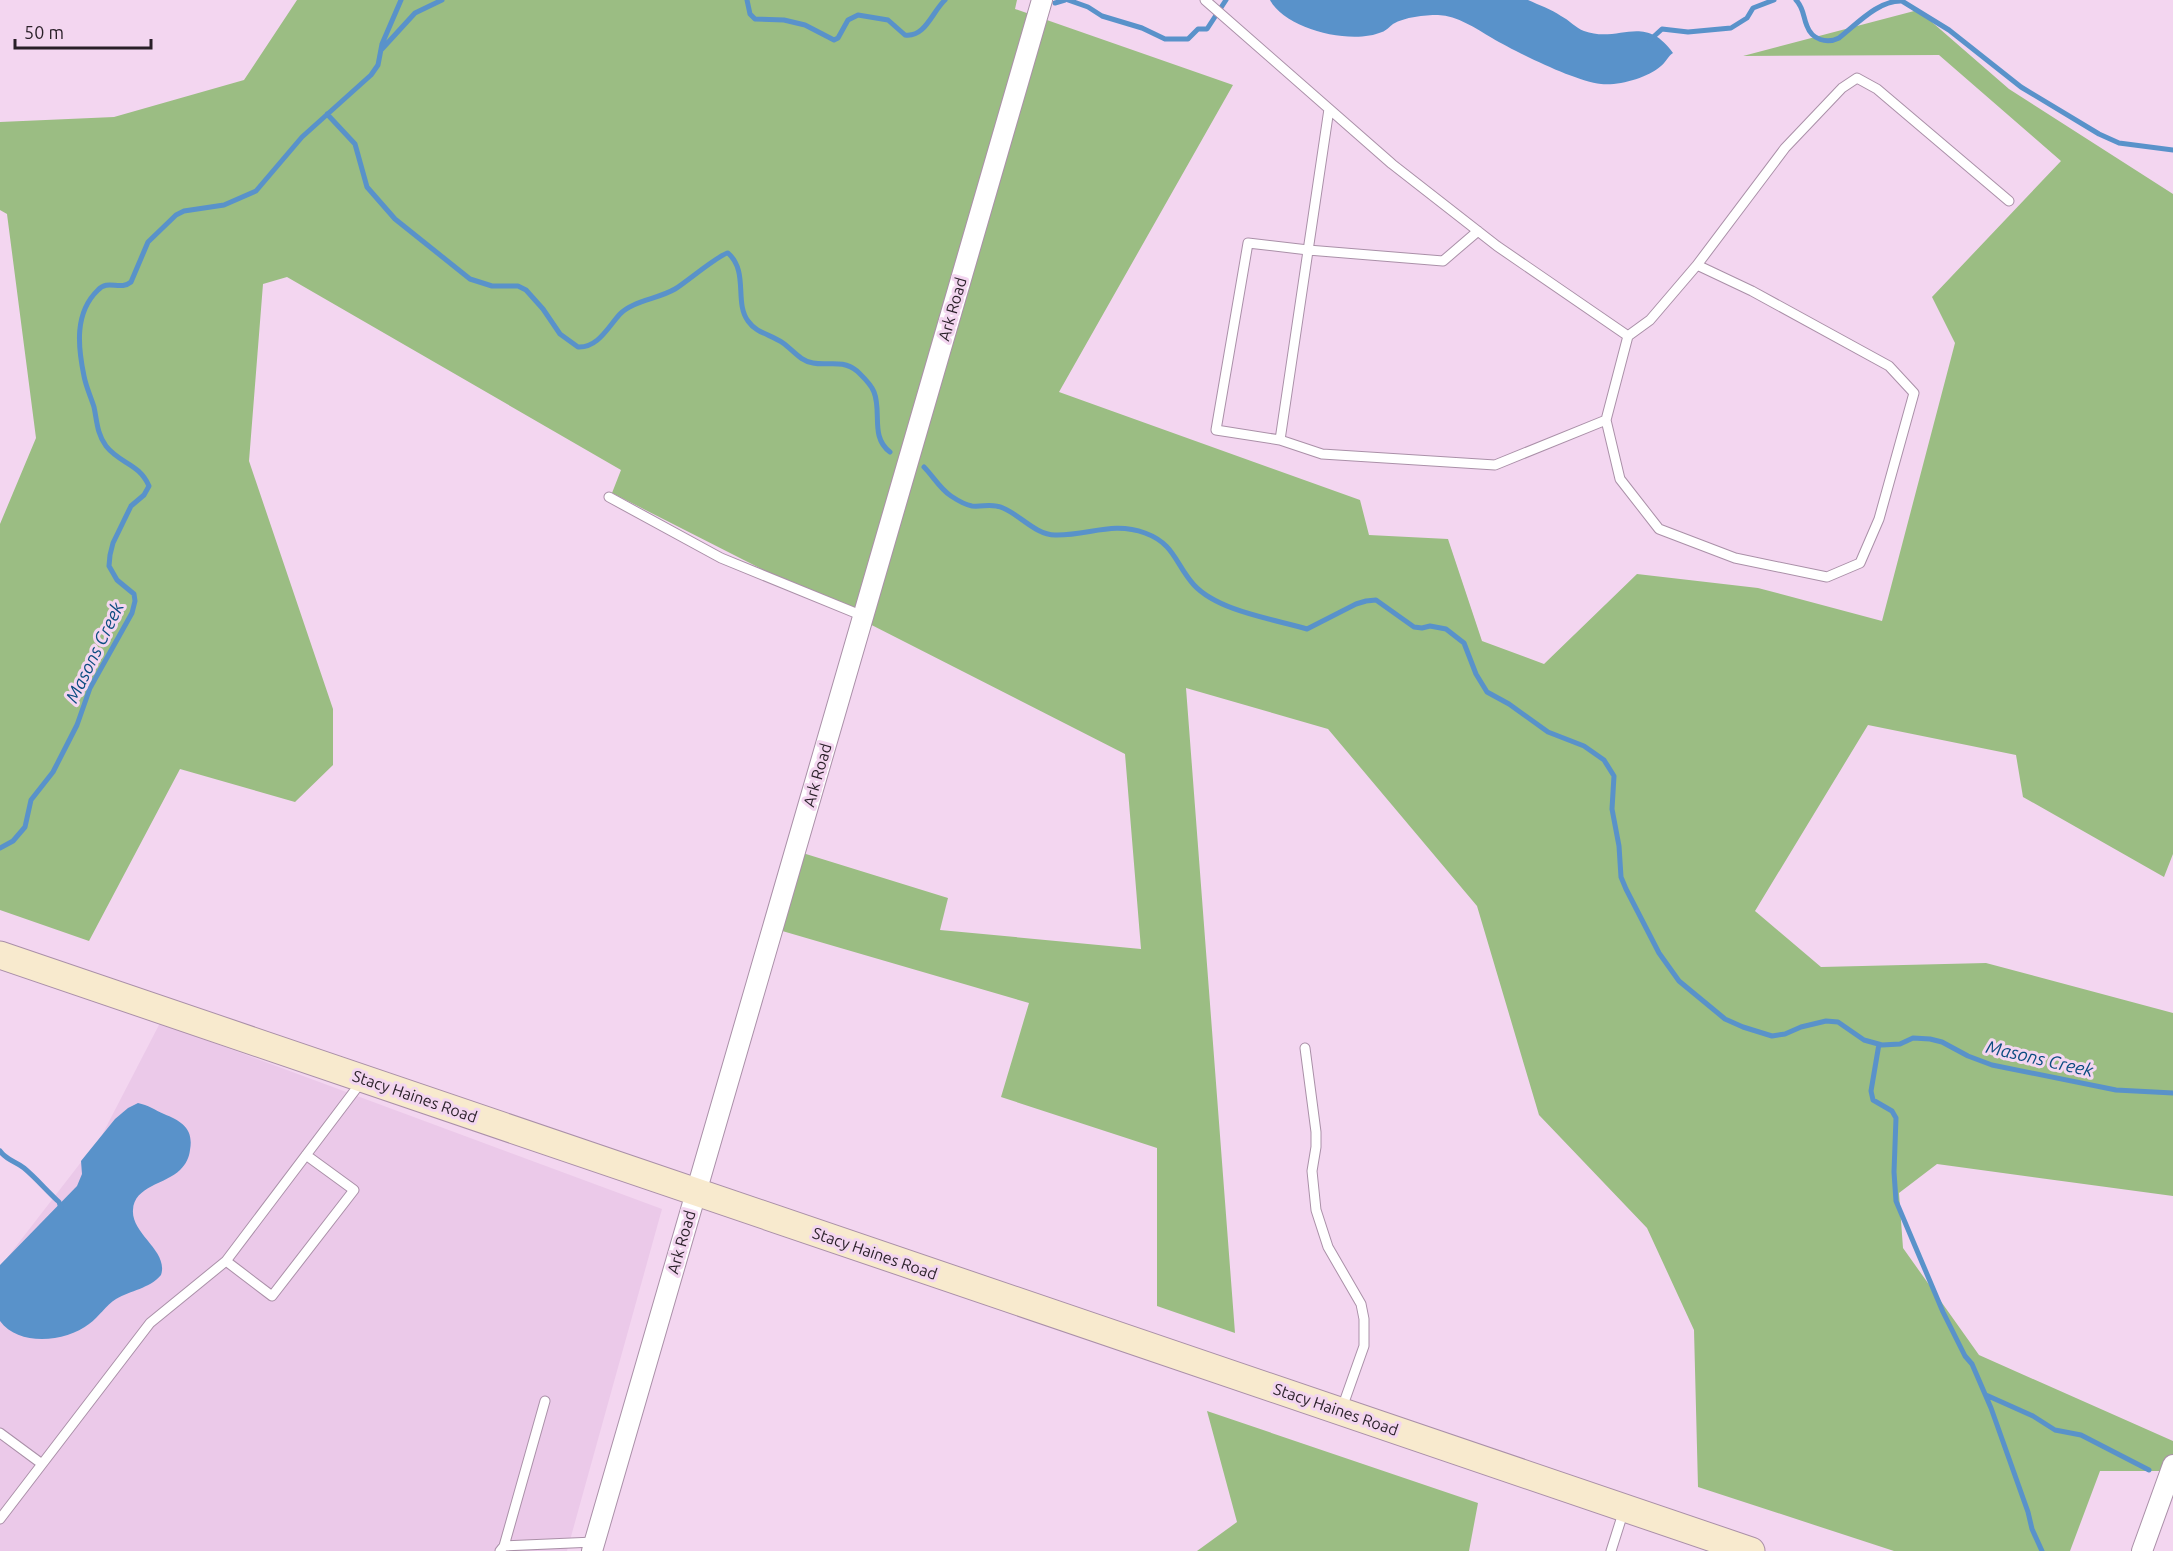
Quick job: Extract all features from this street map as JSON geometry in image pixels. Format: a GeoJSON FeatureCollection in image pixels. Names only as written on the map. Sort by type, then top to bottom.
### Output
{"type":"FeatureCollection","features":[{"type":"Feature","properties":{"kind":"street","name":"Ark Road"},"geometry":{"type":"LineString","coordinates":[[593,1547],[1042,0]]}},
{"type":"Feature","properties":{"kind":"street","name":"Stacy Haines Road"},"geometry":{"type":"LineString","coordinates":[[0,955],[1751,1551]]}},
{"type":"Feature","properties":{"kind":"street"},"geometry":{"type":"LineString","coordinates":[[2142,1551],[2173,1465]]}},
{"type":"Feature","properties":{"kind":"lane"},"geometry":{"type":"LineString","coordinates":[[1205,0],[1392,164],[1478,231],[1628,336]]}},
{"type":"Feature","properties":{"kind":"lane"},"geometry":{"type":"LineString","coordinates":[[1697,265],[1752,291],[1889,366],[1914,393],[1879,519],[1860,563],[1827,577],[1735,558],[1659,529],[1620,478],[1606,420],[1628,336],[1650,320],[1697,265],[1785,148],[1842,88],[1857,78],[1877,89],[2009,201]]}},
{"type":"Feature","properties":{"kind":"lane"},"geometry":{"type":"LineString","coordinates":[[1280,440],[1329,110]]}},
{"type":"Feature","properties":{"kind":"lane"},"geometry":{"type":"LineString","coordinates":[[1478,231],[1443,261],[1248,243],[1216,430],[1280,440],[1322,454],[1495,465],[1606,420]]}},
{"type":"Feature","properties":{"kind":"lane"},"geometry":{"type":"LineString","coordinates":[[609,497],[721,558],[863,616]]}},
{"type":"Feature","properties":{"kind":"lane"},"geometry":{"type":"LineString","coordinates":[[1305,1048],[1316,1132],[1312,1171],[1316,1210],[1328,1247],[1361,1304],[1364,1319],[1364,1346],[1341,1411]]}},
{"type":"Feature","properties":{"kind":"lane"},"geometry":{"type":"LineString","coordinates":[[0,1519],[150,1323],[226,1261],[364,1079]]}},
{"type":"Feature","properties":{"kind":"lane"},"geometry":{"type":"LineString","coordinates":[[226,1261],[272,1296],[354,1190],[306,1155]]}},
{"type":"Feature","properties":{"kind":"lane"},"geometry":{"type":"LineString","coordinates":[[545,1401],[502,1548],[593,1547]]}},
{"type":"Feature","properties":{"kind":"lane"},"geometry":{"type":"LineString","coordinates":[[0,1446],[3,1435],[42,1464]]}},
{"type":"Feature","properties":{"kind":"lane"},"geometry":{"type":"LineString","coordinates":[[1611,1551],[1624,1508]]}},
{"type":"Feature","properties":{"kind":"shaded area"},"geometry":{"type":"Polygon","coordinates":[[[160,1023],[662,1209],[567,1551],[0,1551],[0,1267],[102,1135],[160,1023]]]}},
{"type":"Feature","properties":{"kind":"green space"},"geometry":{"type":"Polygon","coordinates":[[[297,0],[1017,0],[1015,9],[1233,85],[1059,392],[1360,500],[1369,535],[1448,539],[1482,641],[1544,664],[1637,574],[1758,588],[1882,621],[1955,343],[1932,297],[2061,161],[1939,55],[1743,56],[1918,10],[2009,89],[2173,194],[2173,854],[2164,877],[2023,797],[2016,755],[1868,725],[1755,911],[1821,967],[1986,963],[2173,1013],[2173,1196],[1937,1164],[1899,1193],[1903,1248],[1979,1355],[2173,1441],[2173,1471],[2100,1471],[2070,1551],[1894,1551],[1698,1487],[1694,1330],[1647,1228],[1539,1115],[1477,906],[1328,729],[1186,688],[1235,1333],[1157,1306],[1157,1148],[1001,1097],[1029,1003],[772,928],[793,850],[948,898],[940,930],[1141,949],[1125,754],[612,493],[621,470],[287,277],[263,284],[249,461],[333,709],[333,765],[295,802],[180,769],[89,941],[0,910],[0,524],[36,438],[7,214],[0,210],[0,122],[114,117],[244,80],[297,0]]]}},
{"type":"Feature","properties":{"kind":"green space"},"geometry":{"type":"Polygon","coordinates":[[[1207,1411],[1478,1503],[1469,1551],[1197,1551],[1237,1522],[1207,1411]]]}},
{"type":"Feature","properties":{"kind":"water"},"geometry":{"type":"Polygon","coordinates":[[[1270,0],[1528,0],[1553,11],[1584,31],[1609,34],[1641,31],[1652,34],[1673,53],[1661,66],[1641,77],[1616,84],[1601,84],[1576,78],[1545,65],[1466,23],[1445,16],[1415,17],[1393,24],[1369,36],[1354,37],[1305,27],[1278,11],[1270,0]]]}},
{"type":"Feature","properties":{"kind":"water"},"geometry":{"type":"Polygon","coordinates":[[[138,1103],[176,1119],[185,1126],[191,1142],[187,1161],[180,1170],[145,1190],[135,1202],[133,1210],[138,1227],[160,1258],[161,1275],[145,1286],[116,1299],[93,1321],[68,1335],[43,1339],[19,1335],[0,1321],[0,1265],[77,1186],[82,1174],[81,1161],[115,1119],[138,1103]]]}},
{"type":"Feature","properties":{"kind":"waterway","name":"Masons Creek"},"geometry":{"type":"LineString","coordinates":[[0,848],[13,841],[25,827],[31,800],[53,772],[77,725],[90,688],[132,613],[135,601],[134,594],[117,580],[109,566],[110,555],[113,543],[131,506],[144,495],[149,486],[135,468],[111,452],[101,437],[80,354],[81,320],[85,309],[90,299],[102,287],[106,285],[123,286],[131,282],[148,242],[176,215],[184,211],[224,205],[256,191],[302,137],[371,75],[378,65],[382,44],[401,0]]}},
{"type":"Feature","properties":{"kind":"waterway"},"geometry":{"type":"LineString","coordinates":[[382,49],[415,13],[442,0]]}},
{"type":"Feature","properties":{"kind":"waterway"},"geometry":{"type":"LineString","coordinates":[[747,0],[750,14],[755,19],[784,20],[805,25],[834,40],[838,38],[848,20],[858,15],[888,20],[905,35],[912,35],[928,23],[945,0]]}},
{"type":"Feature","properties":{"kind":"waterway"},"geometry":{"type":"LineString","coordinates":[[1055,3],[1065,0]]}},
{"type":"Feature","properties":{"kind":"waterway"},"geometry":{"type":"LineString","coordinates":[[1068,0],[1088,7],[1102,16],[1142,28],[1165,39],[1188,39],[1198,29],[1207,29],[1226,0]]}},
{"type":"Feature","properties":{"kind":"waterway"},"geometry":{"type":"LineString","coordinates":[[1650,40],[1662,29],[1688,32],[1731,28],[1747,18],[1753,8],[1774,0]]}},
{"type":"Feature","properties":{"kind":"waterway"},"geometry":{"type":"LineString","coordinates":[[1796,0],[1801,6],[1809,31],[1816,38],[1825,41],[1839,38],[1876,9],[1902,1],[1949,30],[2021,87],[2099,134],[2119,143],[2173,150]]}},
{"type":"Feature","properties":{"kind":"waterway","name":"Masons Creek"},"geometry":{"type":"LineString","coordinates":[[327,114],[355,144],[367,187],[395,219],[470,279],[492,286],[518,286],[526,290],[543,309],[560,334],[578,347],[597,340],[625,310],[675,289],[728,253],[738,269],[742,305],[751,325],[783,343],[808,362],[846,365],[857,371],[874,392],[878,432],[884,446],[890,452]]}},
{"type":"Feature","properties":{"kind":"waterway","name":"Masons Creek"},"geometry":{"type":"LineString","coordinates":[[924,467],[943,490],[959,501],[972,506],[992,505],[1003,508],[1041,532],[1067,535],[1122,528],[1145,533],[1169,549],[1194,585],[1204,594],[1231,608],[1247,613],[1307,629],[1356,604],[1376,600],[1414,627],[1430,626],[1446,629],[1464,643],[1476,674],[1487,692],[1509,704],[1548,732],[1584,746],[1604,760],[1614,776],[1612,809],[1619,846],[1621,877],[1626,889],[1659,953],[1679,981],[1725,1019],[1772,1036],[1826,1021],[1838,1022],[1864,1040],[1882,1045],[1900,1044],[1913,1038],[1930,1039],[1942,1042],[1968,1056],[1992,1065],[2116,1090],[2173,1093]]}},
{"type":"Feature","properties":{"kind":"waterway"},"geometry":{"type":"LineString","coordinates":[[1879,1044],[1871,1091],[1873,1100],[1892,1111],[1896,1118],[1894,1172],[1896,1201],[1943,1312],[1965,1356],[1972,1364],[1991,1408],[2032,1529],[2042,1551]]}},
{"type":"Feature","properties":{"kind":"waterway"},"geometry":{"type":"LineString","coordinates":[[0,1151],[28,1172],[59,1202],[61,1208]]}},
{"type":"Feature","properties":{"kind":"waterway"},"geometry":{"type":"LineString","coordinates":[[1986,1395],[2033,1416],[2055,1430],[2081,1435],[2149,1470]]}}]}
